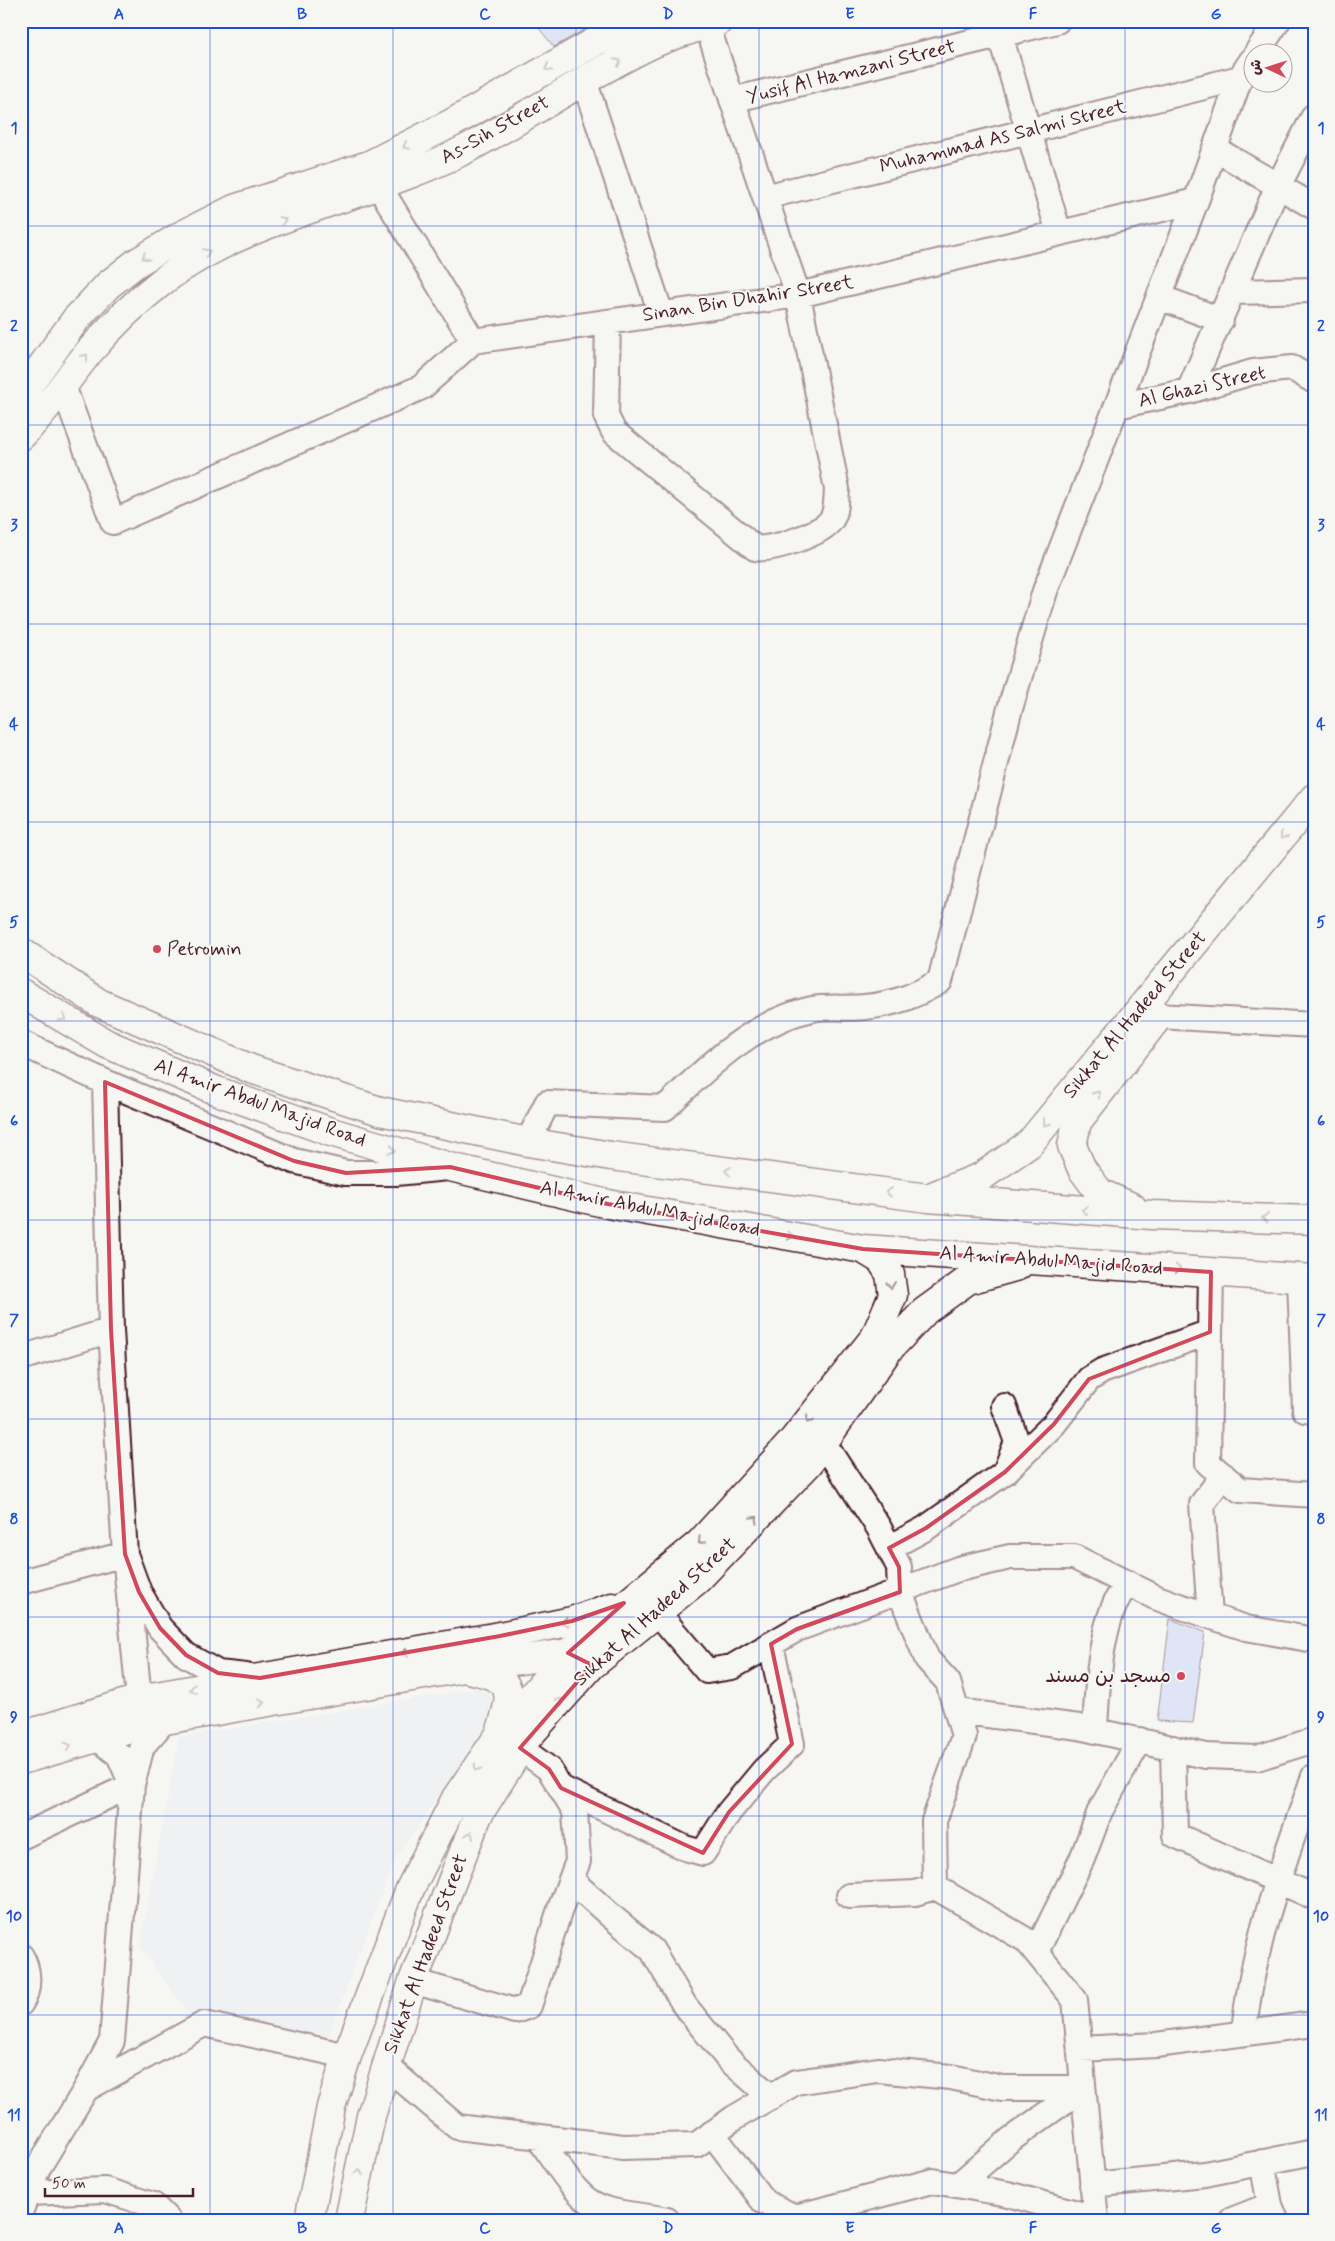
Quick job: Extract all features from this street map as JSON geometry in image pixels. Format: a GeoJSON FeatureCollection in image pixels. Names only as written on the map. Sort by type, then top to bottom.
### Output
{"type":"FeatureCollection","features":[{"type":"Feature","properties":{"kind":"main road","name":"As-Sih Street"},"geometry":{"type":"LineString","coordinates":[[21,395],[76,319],[108,285],[136,263],[182,235],[234,209],[369,165],[452,123],[603,29],[638,21]]}},
{"type":"Feature","properties":{"kind":"main road","name":"As-Sih Street"},"geometry":{"type":"LineString","coordinates":[[21,436],[39,418],[90,351],[121,318],[163,281],[200,255],[237,238],[379,186],[467,149],[584,80],[651,45],[713,23]]}},
{"type":"Feature","properties":{"kind":"main road","name":"Sikkat Al Hadeed Street"},"geometry":{"type":"LineString","coordinates":[[928,1198],[981,1177],[1030,1144],[1314,798]]}},
{"type":"Feature","properties":{"kind":"main road","name":"Sikkat Al Hadeed Street"},"geometry":{"type":"LineString","coordinates":[[1152,1216],[1100,1193],[1082,1169],[1072,1146],[1077,1122],[1158,1016],[1314,828]]}},
{"type":"Feature","properties":{"kind":"main road","name":"Al Amir Abdul Majid Road"},"geometry":{"type":"LineString","coordinates":[[21,952],[99,1003],[251,1069],[380,1111],[528,1142],[610,1156],[928,1198],[1152,1216],[1311,1220]]}},
{"type":"Feature","properties":{"kind":"main road","name":"Al Amir Abdul Majid Road"},"geometry":{"type":"LineString","coordinates":[[21,993],[107,1044],[217,1091],[331,1132],[450,1167],[608,1204],[863,1249],[1309,1280]]}},
{"type":"Feature","properties":{"kind":"main road","name":"Sikkat Al Hadeed Street"},"geometry":{"type":"LineString","coordinates":[[348,2220],[370,2116],[385,2066],[414,1981],[478,1815],[510,1741],[568,1653],[628,1601],[657,1580],[700,1543],[791,1443],[875,1337],[893,1295],[890,1274],[881,1260],[863,1249]]}},
{"type":"Feature","properties":{"kind":"main road","name":"Sikkat Al Hadeed Street"},"geometry":{"type":"LineString","coordinates":[[309,2220],[331,2107],[347,2056],[410,1890],[456,1798],[510,1741],[592,1665],[697,1580],[809,1463],[889,1349],[925,1311],[968,1280],[1005,1269],[1054,1261]]}},
{"type":"Feature","properties":{"kind":"main road"},"geometry":{"type":"LineString","coordinates":[[21,1736],[139,1699],[500,1636],[572,1621],[628,1601]]}},
{"type":"Feature","properties":{"kind":"main road"},"geometry":{"type":"LineString","coordinates":[[21,1760],[165,1720],[464,1668],[568,1653],[592,1665]]}},
{"type":"Feature","properties":{"kind":"main road"},"geometry":{"type":"LineString","coordinates":[[464,1668],[494,1674],[505,1684],[510,1704],[510,1741]]}},
{"type":"Feature","properties":{"kind":"street","name":"Yusif Al Hamzani Street"},"geometry":{"type":"LineString","coordinates":[[732,100],[998,28],[1057,21]]}},
{"type":"Feature","properties":{"kind":"street"},"geometry":{"type":"LineString","coordinates":[[1264,42],[1278,21]]}},
{"type":"Feature","properties":{"kind":"street"},"geometry":{"type":"LineString","coordinates":[[608,322],[606,416],[614,432],[755,548],[768,550],[825,528],[832,519],[836,508],[837,490],[798,295],[732,100],[713,23]]}},
{"type":"Feature","properties":{"kind":"street"},"geometry":{"type":"LineString","coordinates":[[998,28],[1059,233]]}},
{"type":"Feature","properties":{"kind":"street","name":"Muhammad As Salmi Street"},"geometry":{"type":"LineString","coordinates":[[765,197],[1028,130],[1242,70]]}},
{"type":"Feature","properties":{"kind":"street"},"geometry":{"type":"LineString","coordinates":[[528,1142],[548,1103],[665,1108],[733,1045],[775,1023],[812,1009],[867,1007],[915,996],[940,981],[1009,712],[1045,591],[1242,79]]}},
{"type":"Feature","properties":{"kind":"street"},"geometry":{"type":"LineString","coordinates":[[584,80],[661,314]]}},
{"type":"Feature","properties":{"kind":"street"},"geometry":{"type":"LineString","coordinates":[[1189,391],[1278,188],[1314,116]]}},
{"type":"Feature","properties":{"kind":"street"},"geometry":{"type":"LineString","coordinates":[[1215,150],[1314,207]]}},
{"type":"Feature","properties":{"kind":"street"},"geometry":{"type":"LineString","coordinates":[[63,386],[113,522],[422,387],[473,341],[379,186]]}},
{"type":"Feature","properties":{"kind":"street","name":"Sinan Bin Dhahir Street"},"geometry":{"type":"LineString","coordinates":[[473,341],[798,295],[1196,201]]}},
{"type":"Feature","properties":{"kind":"street"},"geometry":{"type":"LineString","coordinates":[[1233,292],[1314,290]]}},
{"type":"Feature","properties":{"kind":"street"},"geometry":{"type":"LineString","coordinates":[[1159,297],[1220,320]]}},
{"type":"Feature","properties":{"kind":"street","name":"Al Ghazi Street"},"geometry":{"type":"LineString","coordinates":[[1116,406],[1189,391],[1253,372],[1292,368],[1314,381]]}},
{"type":"Feature","properties":{"kind":"street"},"geometry":{"type":"LineString","coordinates":[[1158,1016],[1314,1025]]}},
{"type":"Feature","properties":{"kind":"street"},"geometry":{"type":"LineString","coordinates":[[21,1043],[105,1082],[294,1161],[346,1173],[396,1173],[450,1167]]}},
{"type":"Feature","properties":{"kind":"street"},"geometry":{"type":"LineString","coordinates":[[105,1082],[111,1330],[125,1554],[139,1699]]}},
{"type":"Feature","properties":{"kind":"street"},"geometry":{"type":"LineString","coordinates":[[1210,1272],[1208,1463],[1240,1490],[1314,1495]]}},
{"type":"Feature","properties":{"kind":"street"},"geometry":{"type":"LineString","coordinates":[[1309,1280],[1305,1410],[1314,1411]]}},
{"type":"Feature","properties":{"kind":"street"},"geometry":{"type":"LineString","coordinates":[[21,1358],[111,1330]]}},
{"type":"Feature","properties":{"kind":"street"},"geometry":{"type":"LineString","coordinates":[[889,1548],[926,1528],[1005,1472],[1054,1424],[1089,1380],[1102,1371],[1210,1332]]}},
{"type":"Feature","properties":{"kind":"street"},"geometry":{"type":"LineString","coordinates":[[1004,1406],[1017,1442],[1005,1472]]}},
{"type":"Feature","properties":{"kind":"street"},"geometry":{"type":"LineString","coordinates":[[823,1442],[899,1567],[900,1592],[927,1659],[948,1682],[964,1736],[934,1821],[935,1887]]}},
{"type":"Feature","properties":{"kind":"street"},"geometry":{"type":"LineString","coordinates":[[1210,1616],[1202,1504],[1223,1476]]}},
{"type":"Feature","properties":{"kind":"street"},"geometry":{"type":"LineString","coordinates":[[21,1582],[125,1554]]}},
{"type":"Feature","properties":{"kind":"street"},"geometry":{"type":"LineString","coordinates":[[125,1554],[139,1592],[160,1628],[186,1655],[218,1673],[260,1678]]}},
{"type":"Feature","properties":{"kind":"street"},"geometry":{"type":"LineString","coordinates":[[658,1612],[707,1671],[732,1667],[797,1629],[900,1592],[958,1568],[1010,1557],[1074,1557],[1155,1597],[1246,1628],[1314,1640]]}},
{"type":"Feature","properties":{"kind":"street"},"geometry":{"type":"LineString","coordinates":[[1095,1730],[1097,1691],[1105,1634],[1120,1592],[1128,1583]]}},
{"type":"Feature","properties":{"kind":"street"},"geometry":{"type":"LineString","coordinates":[[561,1788],[685,1848],[703,1853],[729,1812],[764,1770],[792,1744],[771,1644]]}},
{"type":"Feature","properties":{"kind":"street"},"geometry":{"type":"LineString","coordinates":[[957,1711],[1095,1730],[1206,1756],[1257,1758],[1314,1740]]}},
{"type":"Feature","properties":{"kind":"street"},"geometry":{"type":"LineString","coordinates":[[165,1720],[142,1746],[132,1785],[112,2041],[86,2089],[38,2168],[25,2202],[105,2190],[153,2205],[168,2220]]}},
{"type":"Feature","properties":{"kind":"street"},"geometry":{"type":"LineString","coordinates":[[97,1738],[119,1755],[132,1785]]}},
{"type":"Feature","properties":{"kind":"street"},"geometry":{"type":"LineString","coordinates":[[1036,1952],[1082,1859],[1100,1811],[1140,1740]]}},
{"type":"Feature","properties":{"kind":"street"},"geometry":{"type":"LineString","coordinates":[[414,1981],[515,2011],[529,2006],[578,1862],[575,1811],[549,1769],[510,1741]]}},
{"type":"Feature","properties":{"kind":"street"},"geometry":{"type":"LineString","coordinates":[[1173,1748],[1175,1835],[1314,1897]]}},
{"type":"Feature","properties":{"kind":"street"},"geometry":{"type":"LineString","coordinates":[[1244,2032],[1247,1996],[1277,1881],[1314,1776]]}},
{"type":"Feature","properties":{"kind":"street"},"geometry":{"type":"LineString","coordinates":[[21,1837],[132,1785]]}},
{"type":"Feature","properties":{"kind":"street"},"geometry":{"type":"LineString","coordinates":[[571,1880],[652,1950],[685,2006],[728,2059],[771,2097]]}},
{"type":"Feature","properties":{"kind":"street"},"geometry":{"type":"LineString","coordinates":[[712,2133],[764,2202],[792,2218],[933,2181],[1008,2194],[1096,2219],[1075,2000],[1026,1940],[935,1887],[915,1892],[849,1896]]}},
{"type":"Feature","properties":{"kind":"street"},"geometry":{"type":"LineString","coordinates":[[21,1956],[27,1965],[27,1994],[21,2003]]}},
{"type":"Feature","properties":{"kind":"street"},"geometry":{"type":"LineString","coordinates":[[86,2089],[204,2024],[347,2056]]}},
{"type":"Feature","properties":{"kind":"street"},"geometry":{"type":"LineString","coordinates":[[1080,2049],[1156,2045],[1314,2024]]}},
{"type":"Feature","properties":{"kind":"street"},"geometry":{"type":"LineString","coordinates":[[385,2066],[457,2127],[623,2147],[696,2145],[712,2133],[796,2082],[878,2070],[951,2077],[1002,2088],[1083,2088]]}},
{"type":"Feature","properties":{"kind":"street"},"geometry":{"type":"LineString","coordinates":[[958,2185],[1010,2140],[1083,2088]]}},
{"type":"Feature","properties":{"kind":"street"},"geometry":{"type":"LineString","coordinates":[[538,2137],[573,2185],[590,2202],[603,2207],[667,2220]]}},
{"type":"Feature","properties":{"kind":"street"},"geometry":{"type":"LineString","coordinates":[[1092,2185],[1205,2174],[1314,2152]]}},
{"type":"Feature","properties":{"kind":"street"},"geometry":{"type":"LineString","coordinates":[[1232,2220],[1273,2212],[1262,2162]]}},
{"type":"Feature","properties":{"kind":"highlighted area"},"geometry":{"type":"Polygon","coordinates":[[[105,1082],[294,1161],[346,1173],[450,1167],[608,1204],[863,1249],[1211,1272],[1210,1332],[1089,1379],[1054,1424],[1005,1472],[926,1528],[889,1548],[899,1567],[900,1592],[797,1629],[771,1644],[792,1744],[729,1812],[703,1853],[561,1788],[549,1769],[520,1748],[592,1665],[568,1653],[624,1603],[572,1621],[500,1636],[260,1678],[218,1673],[186,1655],[160,1628],[139,1592],[125,1554],[111,1330],[105,1082]]]}},
{"type":"Feature","properties":{"kind":"shaded area"},"geometry":{"type":"Polygon","coordinates":[[[486,1687],[498,1709],[394,1861],[328,2036],[190,2015],[140,1947],[179,1737],[486,1687]]]}},
{"type":"Feature","properties":{"kind":"building"},"geometry":{"type":"Polygon","coordinates":[[[533,21],[586,21],[589,27],[554,47],[533,21]]]}},
{"type":"Feature","properties":{"kind":"building","name":"مسجد بن مسند"},"geometry":{"type":"Polygon","coordinates":[[[1170,1619],[1205,1632],[1193,1723],[1157,1721],[1170,1619]]]}},
{"type":"Feature","properties":{"kind":"place","name":"Petromin"},"geometry":{"type":"Point","coordinates":[157,949]}},
{"type":"Feature","properties":{"kind":"place","name":"مسجد بن مسند"},"geometry":{"type":"Point","coordinates":[1181,1676]}}]}
